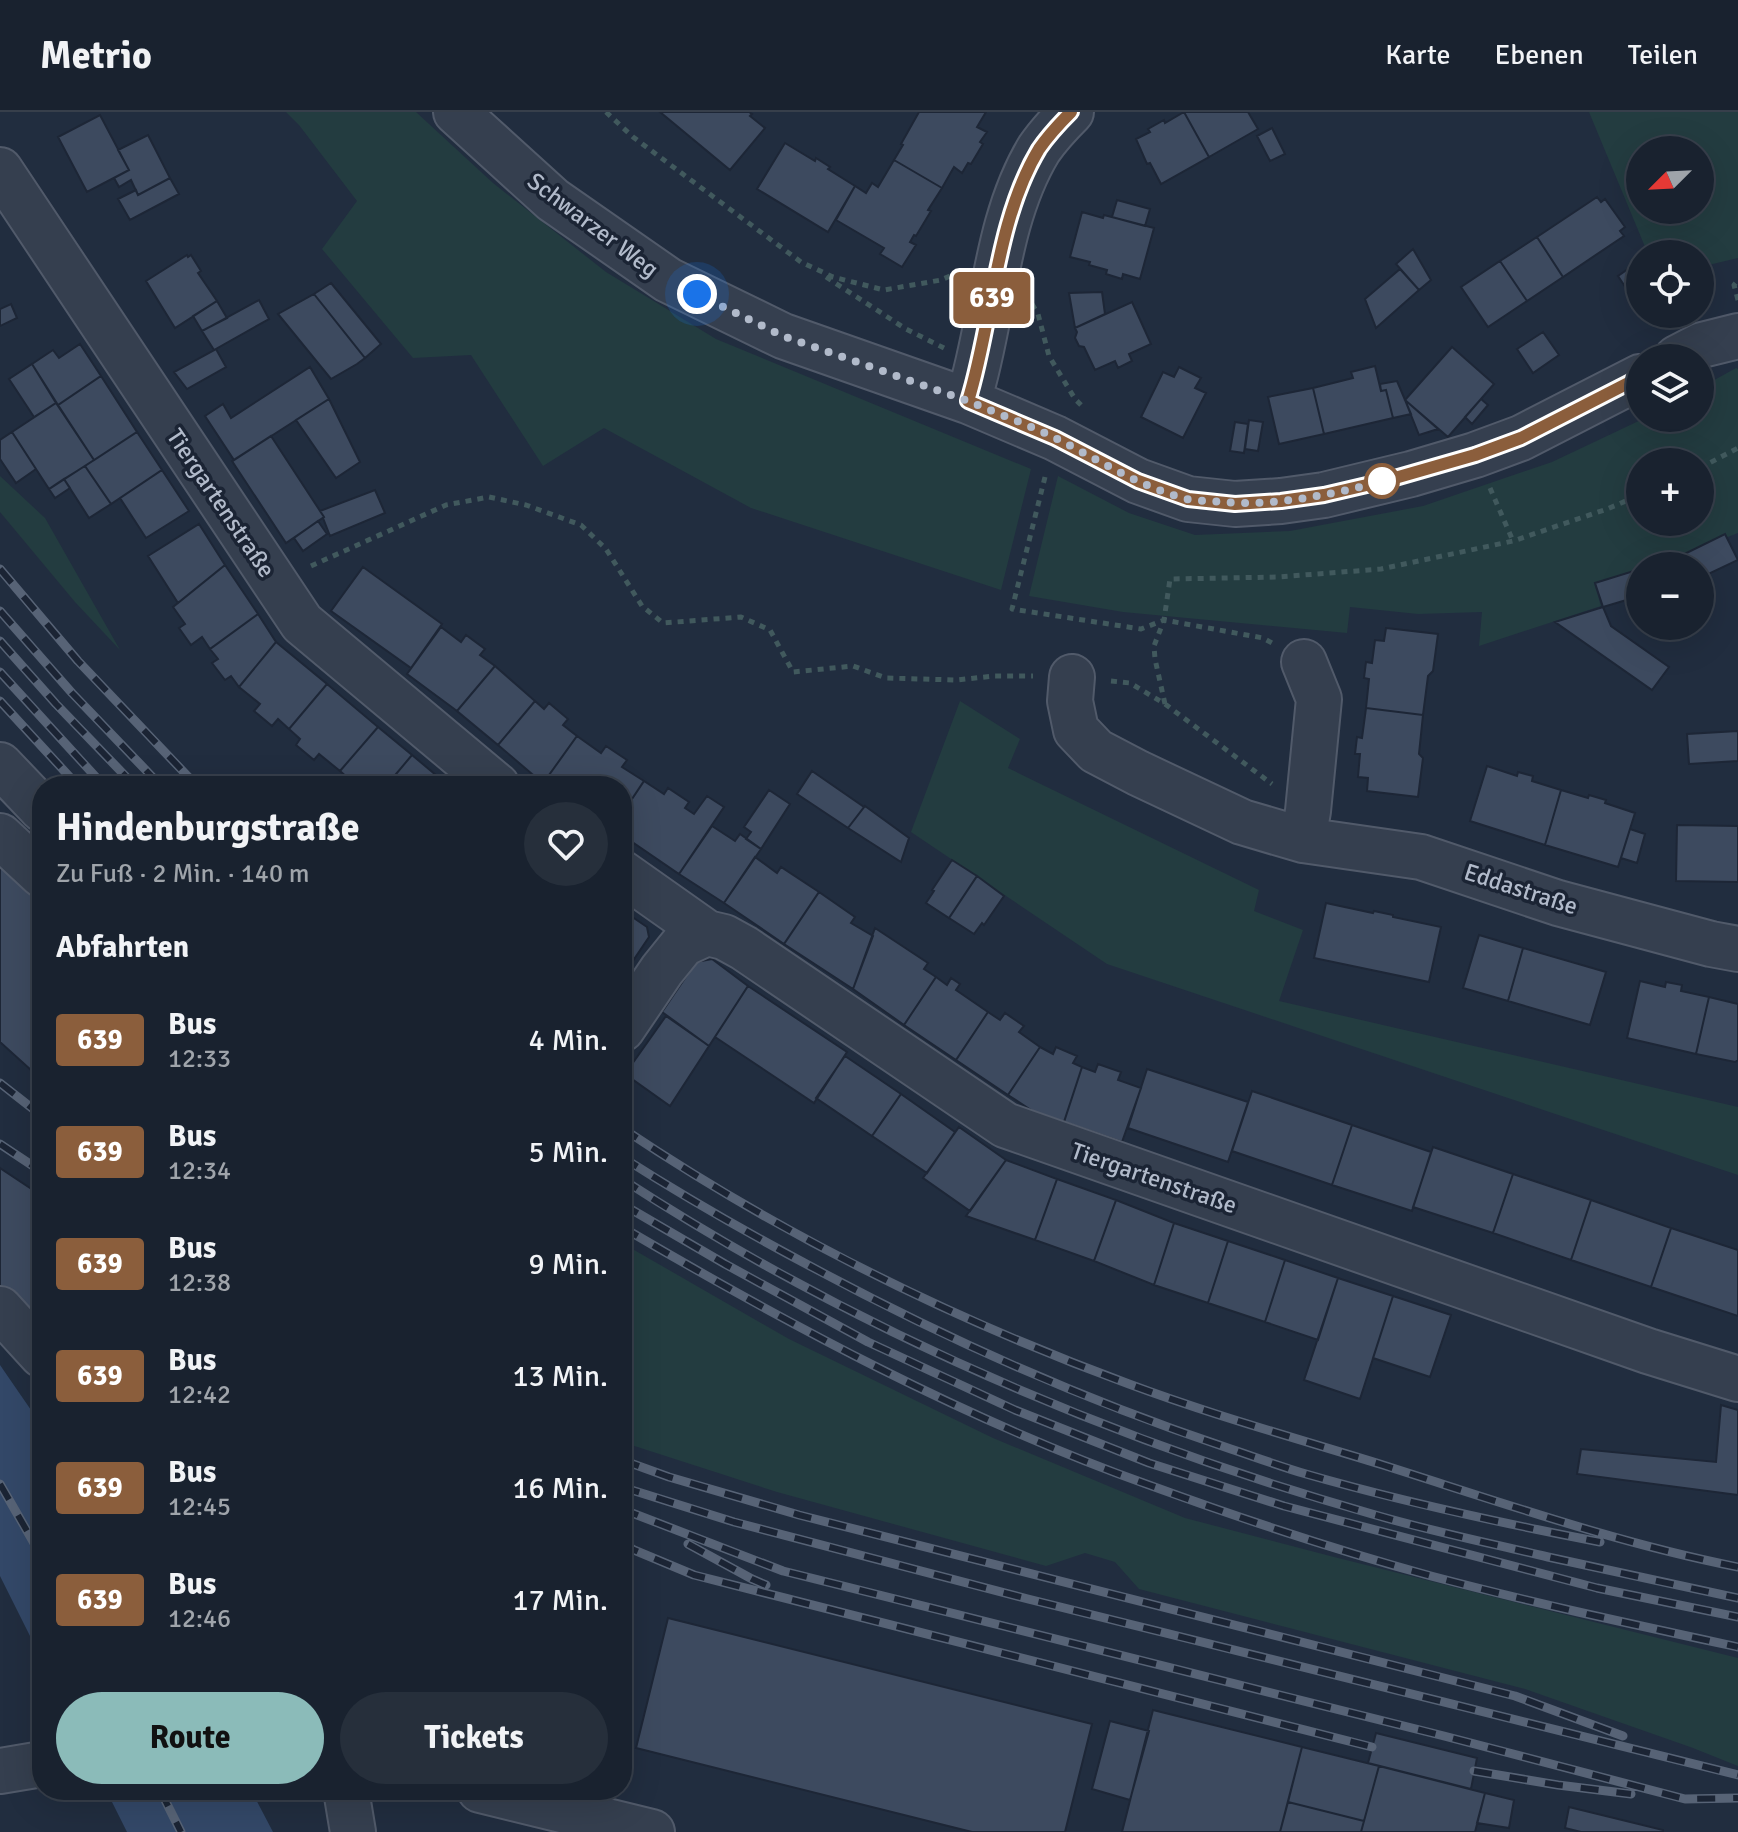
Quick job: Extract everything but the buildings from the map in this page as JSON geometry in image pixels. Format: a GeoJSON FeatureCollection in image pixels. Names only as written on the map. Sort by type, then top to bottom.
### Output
{"type":"FeatureCollection","features":[{"type":"Feature","properties":{"kind":"street","name":"Schwarzer Weg"},"geometry":{"type":"LineString","coordinates":[[456,112],[553,200],[668,280],[783,336],[968,401],[1055,438],[1138,481],[1188,499],[1235,504],[1281,501],[1388,480],[1521,438],[1626,384]]}},
{"type":"Feature","properties":{"kind":"street"},"geometry":{"type":"LineString","coordinates":[[968,401],[1018,192],[1040,149],[1071,112]]}},
{"type":"Feature","properties":{"kind":"street","name":"Tiergartenstraße"},"geometry":{"type":"LineString","coordinates":[[0,170],[302,623],[485,776]]}},
{"type":"Feature","properties":{"kind":"street"},"geometry":{"type":"LineString","coordinates":[[1706,344],[1738,336]]}},
{"type":"Feature","properties":{"kind":"street"},"geometry":{"type":"LineString","coordinates":[[1304,662],[1319,699],[1306,826]]}},
{"type":"Feature","properties":{"kind":"street","name":"Eddastraße"},"geometry":{"type":"LineString","coordinates":[[1086,679],[1070,701],[1076,730],[1096,751],[1242,822],[1306,826],[1421,857],[1558,903],[1738,949]]}},
{"type":"Feature","properties":{"kind":"street"},"geometry":{"type":"LineString","coordinates":[[0,765],[32,799]]}},
{"type":"Feature","properties":{"kind":"street"},"geometry":{"type":"LineString","coordinates":[[0,836],[32,866]]}},
{"type":"Feature","properties":{"kind":"street","name":"Tiergartenstraße"},"geometry":{"type":"LineString","coordinates":[[632,880],[707,933],[724,937],[744,948],[1005,1125],[1648,1351],[1738,1379]]}},
{"type":"Feature","properties":{"kind":"street"},"geometry":{"type":"LineString","coordinates":[[632,1014],[683,944],[707,933]]}},
{"type":"Feature","properties":{"kind":"street"},"geometry":{"type":"LineString","coordinates":[[0,1309],[32,1344]]}},
{"type":"Feature","properties":{"kind":"street"},"geometry":{"type":"LineString","coordinates":[[0,1771],[32,1766]]}},
{"type":"Feature","properties":{"kind":"street"},"geometry":{"type":"LineString","coordinates":[[348,1800],[353,1832]]}},
{"type":"Feature","properties":{"kind":"street"},"geometry":{"type":"LineString","coordinates":[[521,1800],[652,1832]]}},
{"type":"Feature","properties":{"kind":"path"},"geometry":{"type":"LineString","coordinates":[[606,112],[633,137],[801,262],[906,329]]}},
{"type":"Feature","properties":{"kind":"path"},"geometry":{"type":"LineString","coordinates":[[801,262],[833,277],[884,290],[941,280],[1001,253],[1038,314],[1049,356],[1075,399],[1085,408]]}},
{"type":"Feature","properties":{"kind":"path"},"geometry":{"type":"LineString","coordinates":[[1738,280],[1734,285],[1738,301]]}},
{"type":"Feature","properties":{"kind":"path"},"geometry":{"type":"LineString","coordinates":[[1714,461],[1738,448]]}},
{"type":"Feature","properties":{"kind":"path"},"geometry":{"type":"LineString","coordinates":[[1475,455],[1513,541]]}},
{"type":"Feature","properties":{"kind":"path"},"geometry":{"type":"LineString","coordinates":[[1046,477],[1012,609],[1141,629],[1164,620],[1263,638],[1304,662]]}},
{"type":"Feature","properties":{"kind":"path"},"geometry":{"type":"LineString","coordinates":[[273,583],[446,505],[489,497],[526,505],[581,525],[606,549],[642,606],[663,623],[741,617],[770,630],[793,672],[853,666],[886,678],[957,680],[994,676],[1130,683],[1165,704],[1306,826]]}},
{"type":"Feature","properties":{"kind":"path"},"geometry":{"type":"LineString","coordinates":[[1165,704],[1154,646],[1164,620],[1170,579],[1278,577],[1381,569],[1513,541],[1626,501]]}},
{"type":"Feature","properties":{"kind":"green space"},"geometry":{"type":"Polygon","coordinates":[[[286,112],[416,112],[493,183],[606,272],[716,339],[1031,469],[1001,590],[751,508],[604,428],[543,466],[471,355],[413,358],[322,249],[357,201],[286,112]]]}},
{"type":"Feature","properties":{"kind":"green space"},"geometry":{"type":"Polygon","coordinates":[[[1589,112],[1738,112],[1738,258],[1714,264],[1714,240],[1642,240],[1636,224],[1714,224],[1714,136],[1626,136],[1626,201],[1589,112]]]}},
{"type":"Feature","properties":{"kind":"green space"},"geometry":{"type":"Polygon","coordinates":[[[1738,369],[1738,533],[1689,552],[1626,552],[1626,573],[1594,583],[1601,606],[1479,646],[1482,612],[1418,614],[1350,607],[1347,633],[1123,612],[1029,596],[1058,476],[1129,513],[1195,535],[1290,531],[1423,506],[1552,462],[1626,427],[1626,432],[1714,432],[1714,380],[1738,369]]]}},
{"type":"Feature","properties":{"kind":"green space"},"geometry":{"type":"Polygon","coordinates":[[[0,476],[45,518],[120,650],[75,602],[0,512],[0,476]]]}},
{"type":"Feature","properties":{"kind":"green space"},"geometry":{"type":"Polygon","coordinates":[[[960,701],[1020,739],[1008,768],[1259,890],[1254,911],[1303,930],[1279,1001],[1738,1107],[1738,1175],[1107,964],[911,832],[960,701]]]}},
{"type":"Feature","properties":{"kind":"green space"},"geometry":{"type":"Polygon","coordinates":[[[632,1249],[789,1339],[993,1438],[1185,1518],[1738,1658],[1738,1766],[1525,1689],[1139,1589],[1115,1562],[1085,1553],[1046,1566],[777,1492],[632,1445],[632,1249]]]}},
{"type":"Feature","properties":{"kind":"water"},"geometry":{"type":"Polygon","coordinates":[[[0,1365],[32,1411],[32,1640],[0,1576],[0,1365]]]}},
{"type":"Feature","properties":{"kind":"water"},"geometry":{"type":"Polygon","coordinates":[[[111,1800],[256,1800],[273,1832],[127,1832],[111,1800]]]}},
{"type":"Feature","properties":{"kind":"railway"},"geometry":{"type":"LineString","coordinates":[[0,569],[78,661],[187,776]]}},
{"type":"Feature","properties":{"kind":"railway"},"geometry":{"type":"LineString","coordinates":[[0,611],[151,776]]}},
{"type":"Feature","properties":{"kind":"railway"},"geometry":{"type":"LineString","coordinates":[[0,641],[125,776]]}},
{"type":"Feature","properties":{"kind":"railway"},"geometry":{"type":"LineString","coordinates":[[0,672],[95,776]]}},
{"type":"Feature","properties":{"kind":"railway"},"geometry":{"type":"LineString","coordinates":[[0,701],[69,776]]}},
{"type":"Feature","properties":{"kind":"railway"},"geometry":{"type":"LineString","coordinates":[[0,1083],[32,1108]]}},
{"type":"Feature","properties":{"kind":"railway"},"geometry":{"type":"LineString","coordinates":[[632,1134],[743,1204],[868,1271],[1063,1359],[1192,1406],[1559,1521],[1738,1567]]}},
{"type":"Feature","properties":{"kind":"railway"},"geometry":{"type":"LineString","coordinates":[[0,1144],[32,1165]]}},
{"type":"Feature","properties":{"kind":"railway"},"geometry":{"type":"LineString","coordinates":[[632,1163],[738,1227],[860,1292],[1014,1366],[1118,1409],[1342,1484],[1600,1542]]}},
{"type":"Feature","properties":{"kind":"railway"},"geometry":{"type":"LineString","coordinates":[[632,1185],[799,1284],[891,1331],[984,1374],[1176,1451],[1273,1484],[1416,1526],[1738,1598]]}},
{"type":"Feature","properties":{"kind":"railway"},"geometry":{"type":"LineString","coordinates":[[632,1210],[868,1342],[1015,1410],[1149,1463],[1284,1506],[1597,1588],[1738,1617]]}},
{"type":"Feature","properties":{"kind":"railway"},"geometry":{"type":"LineString","coordinates":[[632,1233],[814,1335],[880,1368],[1012,1431],[1149,1485],[1289,1534],[1431,1576],[1738,1647]]}},
{"type":"Feature","properties":{"kind":"railway"},"geometry":{"type":"LineString","coordinates":[[632,1464],[799,1515],[1515,1696],[1623,1736]]}},
{"type":"Feature","properties":{"kind":"railway"},"geometry":{"type":"LineString","coordinates":[[0,1484],[32,1540]]}},
{"type":"Feature","properties":{"kind":"railway"},"geometry":{"type":"LineString","coordinates":[[632,1490],[734,1522],[1028,1599],[1738,1775]]}},
{"type":"Feature","properties":{"kind":"railway"},"geometry":{"type":"LineString","coordinates":[[632,1513],[783,1571],[1685,1799],[1738,1798]]}},
{"type":"Feature","properties":{"kind":"railway"},"geometry":{"type":"LineString","coordinates":[[688,1544],[766,1585]]}},
{"type":"Feature","properties":{"kind":"railway"},"geometry":{"type":"LineString","coordinates":[[632,1549],[694,1575],[1372,1747]]}},
{"type":"Feature","properties":{"kind":"railway"},"geometry":{"type":"LineString","coordinates":[[1474,1771],[1631,1794]]}},
{"type":"Feature","properties":{"kind":"railway"},"geometry":{"type":"LineString","coordinates":[[165,1800],[181,1832]]}},
{"type":"Feature","properties":{"kind":"bus line","name":"639"},"geometry":{"type":"LineString","coordinates":[[1071,112],[1040,149],[1018,192],[968,401],[1055,438],[1138,481],[1188,499],[1235,504],[1324,495],[1475,455],[1521,438],[1626,384]]}},
{"type":"Feature","properties":{"kind":"route"},"geometry":{"type":"LineString","coordinates":[[697,294],[783,336],[997,413],[1055,438],[1138,481],[1188,499],[1235,504],[1281,501],[1388,480],[1382,481]]}}]}
